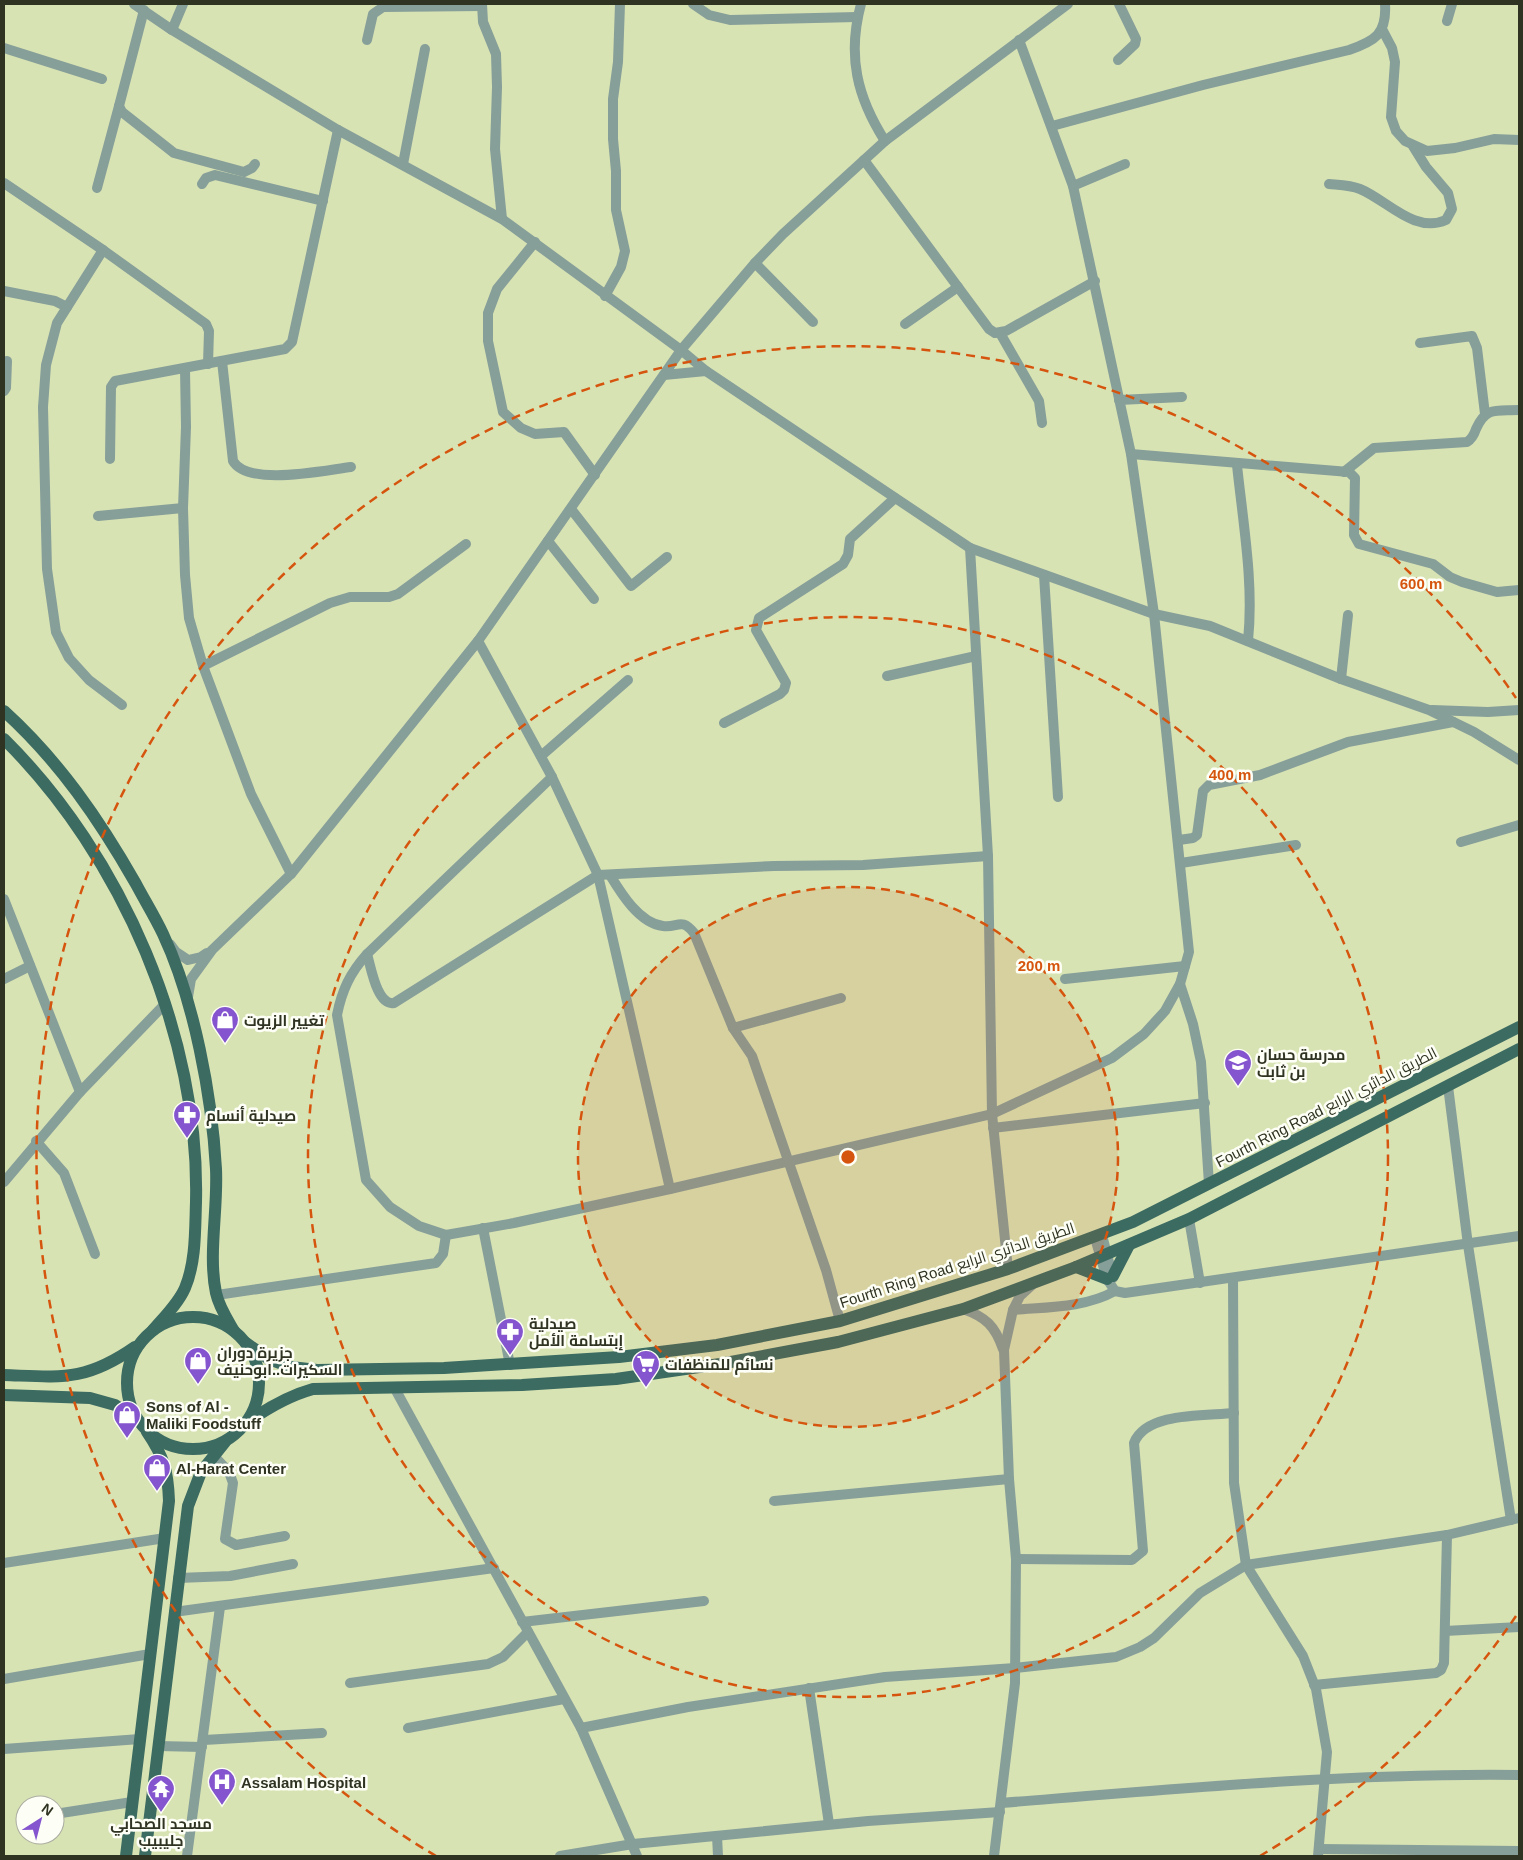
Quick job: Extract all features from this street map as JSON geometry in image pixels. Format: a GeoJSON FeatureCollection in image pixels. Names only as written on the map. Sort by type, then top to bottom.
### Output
{"type":"FeatureCollection","features":[{"type":"Feature","properties":{"kind":"main road"},"geometry":{"type":"LineString","coordinates":[[4,710],[53,760],[84,799],[113,843],[164,934],[188,1003],[201,1054],[216,1169],[214,1265],[217,1295],[234,1331]]}},
{"type":"Feature","properties":{"kind":"main road"},"geometry":{"type":"LineString","coordinates":[[4,739],[65,811],[94,855],[128,915],[152,967],[174,1027],[193,1119],[197,1168],[192,1260],[185,1288],[153,1330],[137,1346],[112,1364],[89,1372],[65,1377],[4,1375]]}},
{"type":"Feature","properties":{"kind":"main road","name":"Fourth Ring Road الطريق الدائري الرابع"},"geometry":{"type":"LineString","coordinates":[[246,1343],[269,1359],[291,1367],[317,1370],[510,1365],[619,1357],[717,1345],[840,1320],[1008,1269],[1098,1236],[1208,1184],[1519,1027]]}},
{"type":"Feature","properties":{"kind":"main road"},"geometry":{"type":"LineString","coordinates":[[145,1856],[188,1506],[201,1472],[213,1455],[248,1422],[278,1402],[313,1389],[522,1385],[616,1379],[720,1364],[838,1342],[963,1309],[1034,1284],[1189,1219],[1519,1049]]}},
{"type":"Feature","properties":{"kind":"main road"},"geometry":{"type":"LineString","coordinates":[[1076,1267],[1112,1283],[1129,1244]]}},
{"type":"Feature","properties":{"kind":"main road"},"geometry":{"type":"LineString","coordinates":[[153,1330],[172,1320],[193,1317],[222,1323],[234,1331],[246,1343],[254,1358],[259,1374],[259,1390],[255,1407],[248,1422]]}},
{"type":"Feature","properties":{"kind":"main road"},"geometry":{"type":"LineString","coordinates":[[126,1856],[169,1501],[168,1475],[162,1454],[137,1420],[128,1398],[126,1375],[137,1346]]}},
{"type":"Feature","properties":{"kind":"main road"},"geometry":{"type":"LineString","coordinates":[[4,1394],[90,1398],[115,1406],[137,1420]]}},
{"type":"Feature","properties":{"kind":"main road"},"geometry":{"type":"LineString","coordinates":[[147,1432],[161,1442],[185,1449],[210,1448],[225,1442]]}},
{"type":"Feature","properties":{"kind":"street"},"geometry":{"type":"LineString","coordinates":[[134,4],[172,30],[338,130],[502,219],[681,350],[706,371],[970,548],[1154,614],[1210,626],[1341,679],[1429,710],[1519,760]]}},
{"type":"Feature","properties":{"kind":"street"},"geometry":{"type":"LineString","coordinates":[[172,30],[183,4]]}},
{"type":"Feature","properties":{"kind":"street"},"geometry":{"type":"LineString","coordinates":[[605,296],[621,267],[625,251],[616,210],[616,171],[613,139],[613,100],[618,62],[620,4]]}},
{"type":"Feature","properties":{"kind":"street"},"geometry":{"type":"LineString","coordinates":[[693,4],[709,15],[730,20],[857,17]]}},
{"type":"Feature","properties":{"kind":"street"},"geometry":{"type":"LineString","coordinates":[[861,4],[857,17],[854,59],[857,76],[873,122],[885,141]]}},
{"type":"Feature","properties":{"kind":"street"},"geometry":{"type":"LineString","coordinates":[[188,1003],[191,979],[212,950],[291,874],[478,641],[596,475],[681,350],[755,263],[783,234],[885,141],[1068,4]]}},
{"type":"Feature","properties":{"kind":"street"},"geometry":{"type":"LineString","coordinates":[[1118,60],[1136,42],[1119,4]]}},
{"type":"Feature","properties":{"kind":"street"},"geometry":{"type":"LineString","coordinates":[[1052,126],[1202,85],[1349,50],[1372,40],[1382,29],[1386,18],[1385,4]]}},
{"type":"Feature","properties":{"kind":"street"},"geometry":{"type":"LineString","coordinates":[[1447,21],[1452,4]]}},
{"type":"Feature","properties":{"kind":"street"},"geometry":{"type":"LineString","coordinates":[[366,40],[373,14],[383,7],[482,5],[483,22],[496,54],[495,149],[502,219]]}},
{"type":"Feature","properties":{"kind":"street"},"geometry":{"type":"LineString","coordinates":[[97,188],[144,10]]}},
{"type":"Feature","properties":{"kind":"street"},"geometry":{"type":"LineString","coordinates":[[1329,184],[1348,185],[1360,189],[1414,220],[1435,223],[1446,220],[1452,209],[1450,198],[1426,168],[1413,146],[1400,136],[1393,126],[1390,106],[1395,62],[1392,48],[1382,29]]}},
{"type":"Feature","properties":{"kind":"street"},"geometry":{"type":"LineString","coordinates":[[552,777],[367,954],[352,971],[342,992],[338,1015],[366,1180],[390,1207],[419,1226],[446,1235],[483,1228],[670,1189],[992,1114],[1112,1058],[1144,1034],[1165,1011],[1180,984],[1189,952],[1179,840],[1154,614],[1131,454],[1073,186],[1019,40]]}},
{"type":"Feature","properties":{"kind":"street"},"geometry":{"type":"LineString","coordinates":[[4,48],[102,79]]}},
{"type":"Feature","properties":{"kind":"street"},"geometry":{"type":"LineString","coordinates":[[403,164],[425,49]]}},
{"type":"Feature","properties":{"kind":"street"},"geometry":{"type":"LineString","coordinates":[[119,106],[122,112],[141,128],[165,147],[184,158],[244,172],[255,164]]}},
{"type":"Feature","properties":{"kind":"street"},"geometry":{"type":"LineString","coordinates":[[110,459],[112,384],[119,379],[184,369],[284,349],[292,342],[338,130]]}},
{"type":"Feature","properties":{"kind":"street"},"geometry":{"type":"LineString","coordinates":[[1413,146],[1433,151],[1494,139],[1519,140]]}},
{"type":"Feature","properties":{"kind":"street"},"geometry":{"type":"LineString","coordinates":[[864,160],[989,329],[1000,333],[1039,401],[1042,423]]}},
{"type":"Feature","properties":{"kind":"street"},"geometry":{"type":"LineString","coordinates":[[1073,186],[1125,164]]}},
{"type":"Feature","properties":{"kind":"street"},"geometry":{"type":"LineString","coordinates":[[202,184],[206,178],[215,175],[323,201]]}},
{"type":"Feature","properties":{"kind":"street"},"geometry":{"type":"LineString","coordinates":[[4,182],[206,324],[209,331],[208,364]]}},
{"type":"Feature","properties":{"kind":"street"},"geometry":{"type":"LineString","coordinates":[[535,242],[497,289],[488,314],[488,341],[503,412],[521,428],[535,434],[564,432],[596,475]]}},
{"type":"Feature","properties":{"kind":"street"},"geometry":{"type":"LineString","coordinates":[[103,250],[57,322],[46,365],[43,407],[47,569],[56,632],[70,658],[89,680],[122,705]]}},
{"type":"Feature","properties":{"kind":"street"},"geometry":{"type":"LineString","coordinates":[[755,263],[813,322]]}},
{"type":"Feature","properties":{"kind":"street"},"geometry":{"type":"LineString","coordinates":[[1000,333],[1095,282]]}},
{"type":"Feature","properties":{"kind":"street"},"geometry":{"type":"LineString","coordinates":[[905,324],[958,286]]}},
{"type":"Feature","properties":{"kind":"street"},"geometry":{"type":"LineString","coordinates":[[4,291],[54,301],[67,306]]}},
{"type":"Feature","properties":{"kind":"street"},"geometry":{"type":"LineString","coordinates":[[1420,343],[1472,336],[1478,348],[1485,414]]}},
{"type":"Feature","properties":{"kind":"street"},"geometry":{"type":"LineString","coordinates":[[4,391],[6,388],[7,361]]}},
{"type":"Feature","properties":{"kind":"street"},"geometry":{"type":"LineString","coordinates":[[222,361],[233,461],[242,471],[266,476],[351,467]]}},
{"type":"Feature","properties":{"kind":"street"},"geometry":{"type":"LineString","coordinates":[[184,369],[186,427],[183,508],[185,575],[189,618],[203,666],[251,794],[291,874]]}},
{"type":"Feature","properties":{"kind":"street"},"geometry":{"type":"LineString","coordinates":[[664,375],[706,371]]}},
{"type":"Feature","properties":{"kind":"street"},"geometry":{"type":"LineString","coordinates":[[1120,400],[1182,397]]}},
{"type":"Feature","properties":{"kind":"street"},"geometry":{"type":"LineString","coordinates":[[1344,472],[1374,448],[1467,442],[1472,438],[1481,418],[1485,414],[1490,411],[1519,410]]}},
{"type":"Feature","properties":{"kind":"street"},"geometry":{"type":"LineString","coordinates":[[1131,454],[1352,473],[1356,478],[1354,535],[1359,544],[1433,564],[1450,577],[1462,582],[1498,592],[1519,590]]}},
{"type":"Feature","properties":{"kind":"street"},"geometry":{"type":"LineString","coordinates":[[1237,464],[1249,580],[1250,615],[1248,641]]}},
{"type":"Feature","properties":{"kind":"street"},"geometry":{"type":"LineString","coordinates":[[724,724],[780,694],[786,687],[786,683],[756,630],[758,618],[843,564],[848,555],[850,539],[895,498]]}},
{"type":"Feature","properties":{"kind":"street"},"geometry":{"type":"LineString","coordinates":[[98,516],[183,508]]}},
{"type":"Feature","properties":{"kind":"street"},"geometry":{"type":"LineString","coordinates":[[571,509],[627,584],[631,586],[667,557]]}},
{"type":"Feature","properties":{"kind":"street"},"geometry":{"type":"LineString","coordinates":[[548,541],[594,599]]}},
{"type":"Feature","properties":{"kind":"street"},"geometry":{"type":"LineString","coordinates":[[203,666],[330,603],[350,597],[390,598],[466,544]]}},
{"type":"Feature","properties":{"kind":"street"},"geometry":{"type":"LineString","coordinates":[[970,548],[988,856],[992,1114],[1008,1269]]}},
{"type":"Feature","properties":{"kind":"street"},"geometry":{"type":"LineString","coordinates":[[1044,575],[1058,797]]}},
{"type":"Feature","properties":{"kind":"street"},"geometry":{"type":"LineString","coordinates":[[1341,679],[1348,614]]}},
{"type":"Feature","properties":{"kind":"street"},"geometry":{"type":"LineString","coordinates":[[478,641],[552,777],[598,875],[670,1189]]}},
{"type":"Feature","properties":{"kind":"street"},"geometry":{"type":"LineString","coordinates":[[887,676],[976,656]]}},
{"type":"Feature","properties":{"kind":"street"},"geometry":{"type":"LineString","coordinates":[[540,756],[628,680]]}},
{"type":"Feature","properties":{"kind":"street"},"geometry":{"type":"LineString","coordinates":[[1429,710],[1488,712],[1519,710]]}},
{"type":"Feature","properties":{"kind":"street"},"geometry":{"type":"LineString","coordinates":[[1179,840],[1193,838],[1197,835],[1203,791],[1210,785],[1260,775],[1348,742],[1453,722]]}},
{"type":"Feature","properties":{"kind":"street"},"geometry":{"type":"LineString","coordinates":[[1461,842],[1519,825]]}},
{"type":"Feature","properties":{"kind":"street"},"geometry":{"type":"LineString","coordinates":[[1181,863],[1296,844]]}},
{"type":"Feature","properties":{"kind":"street"},"geometry":{"type":"LineString","coordinates":[[367,954],[380,995],[384,1002],[394,1003],[598,875],[774,866],[863,864],[988,856]]}},
{"type":"Feature","properties":{"kind":"street"},"geometry":{"type":"LineString","coordinates":[[610,875],[633,907],[652,922],[664,926],[680,922],[688,926],[694,933],[733,1028],[752,1056],[826,1270],[840,1320]]}},
{"type":"Feature","properties":{"kind":"street"},"geometry":{"type":"LineString","coordinates":[[4,899],[80,1092]]}},
{"type":"Feature","properties":{"kind":"street"},"geometry":{"type":"LineString","coordinates":[[164,934],[176,952],[188,960],[201,957],[212,950]]}},
{"type":"Feature","properties":{"kind":"street"},"geometry":{"type":"LineString","coordinates":[[4,979],[30,966]]}},
{"type":"Feature","properties":{"kind":"street"},"geometry":{"type":"LineString","coordinates":[[1065,979],[1185,966]]}},
{"type":"Feature","properties":{"kind":"street"},"geometry":{"type":"LineString","coordinates":[[1180,984],[1193,1024],[1201,1062],[1205,1104],[1208,1184]]}},
{"type":"Feature","properties":{"kind":"street"},"geometry":{"type":"LineString","coordinates":[[733,1028],[841,998]]}},
{"type":"Feature","properties":{"kind":"street"},"geometry":{"type":"LineString","coordinates":[[4,1182],[80,1092],[165,1004]]}},
{"type":"Feature","properties":{"kind":"street"},"geometry":{"type":"LineString","coordinates":[[581,1728],[688,1707],[885,1677],[1015,1668],[1116,1657],[1140,1647],[1154,1638],[1200,1593],[1246,1565],[1447,1535],[1515,1519],[1468,1245],[1448,1086]]}},
{"type":"Feature","properties":{"kind":"street"},"geometry":{"type":"LineString","coordinates":[[993,1128],[1205,1104]]}},
{"type":"Feature","properties":{"kind":"street"},"geometry":{"type":"LineString","coordinates":[[36,1142],[64,1173],[95,1254]]}},
{"type":"Feature","properties":{"kind":"street"},"geometry":{"type":"LineString","coordinates":[[1189,1219],[1200,1283]]}},
{"type":"Feature","properties":{"kind":"street"},"geometry":{"type":"LineString","coordinates":[[483,1228],[510,1365]]}},
{"type":"Feature","properties":{"kind":"street"},"geometry":{"type":"LineString","coordinates":[[217,1295],[436,1263],[443,1254],[446,1235]]}},
{"type":"Feature","properties":{"kind":"street"},"geometry":{"type":"LineString","coordinates":[[1098,1236],[1112,1283],[1125,1293],[1468,1245],[1519,1236]]}},
{"type":"Feature","properties":{"kind":"street"},"geometry":{"type":"LineString","coordinates":[[1233,1278],[1234,1483],[1246,1565],[1304,1656],[1314,1685],[1328,1752],[1318,1853],[1519,1851]]}},
{"type":"Feature","properties":{"kind":"street"},"geometry":{"type":"LineString","coordinates":[[1013,1310],[1072,1304],[1102,1297],[1112,1283]]}},
{"type":"Feature","properties":{"kind":"street"},"geometry":{"type":"LineString","coordinates":[[994,1856],[1001,1808],[1015,1668],[1016,1559],[1009,1479],[1004,1350],[1013,1310],[1020,1296],[1034,1284]]}},
{"type":"Feature","properties":{"kind":"street"},"geometry":{"type":"LineString","coordinates":[[963,1309],[989,1321],[997,1331],[1004,1350]]}},
{"type":"Feature","properties":{"kind":"street"},"geometry":{"type":"LineString","coordinates":[[394,1387],[581,1728],[638,1856]]}},
{"type":"Feature","properties":{"kind":"street"},"geometry":{"type":"LineString","coordinates":[[1016,1559],[1132,1560],[1137,1558],[1143,1551],[1134,1443],[1138,1433],[1148,1426],[1164,1420],[1234,1413]]}},
{"type":"Feature","properties":{"kind":"street"},"geometry":{"type":"LineString","coordinates":[[213,1455],[229,1472],[232,1483],[225,1540],[236,1544],[285,1536]]}},
{"type":"Feature","properties":{"kind":"street"},"geometry":{"type":"LineString","coordinates":[[774,1501],[1009,1479]]}},
{"type":"Feature","properties":{"kind":"street"},"geometry":{"type":"LineString","coordinates":[[1314,1685],[1436,1673],[1441,1670],[1444,1663],[1447,1535]]}},
{"type":"Feature","properties":{"kind":"street"},"geometry":{"type":"LineString","coordinates":[[4,1563],[165,1538]]}},
{"type":"Feature","properties":{"kind":"street"},"geometry":{"type":"LineString","coordinates":[[178,1578],[230,1576],[292,1564]]}},
{"type":"Feature","properties":{"kind":"street"},"geometry":{"type":"LineString","coordinates":[[174,1612],[494,1568]]}},
{"type":"Feature","properties":{"kind":"street"},"geometry":{"type":"LineString","coordinates":[[522,1622],[704,1601]]}},
{"type":"Feature","properties":{"kind":"street"},"geometry":{"type":"LineString","coordinates":[[188,1856],[220,1607]]}},
{"type":"Feature","properties":{"kind":"street"},"geometry":{"type":"LineString","coordinates":[[1445,1631],[1519,1628]]}},
{"type":"Feature","properties":{"kind":"street"},"geometry":{"type":"LineString","coordinates":[[350,1683],[488,1664],[503,1657],[528,1632]]}},
{"type":"Feature","properties":{"kind":"street"},"geometry":{"type":"LineString","coordinates":[[4,1679],[150,1654]]}},
{"type":"Feature","properties":{"kind":"street"},"geometry":{"type":"LineString","coordinates":[[809,1688],[829,1824]]}},
{"type":"Feature","properties":{"kind":"street"},"geometry":{"type":"LineString","coordinates":[[408,1728],[564,1699]]}},
{"type":"Feature","properties":{"kind":"street"},"geometry":{"type":"LineString","coordinates":[[158,1746],[203,1744],[322,1733]]}},
{"type":"Feature","properties":{"kind":"street"},"geometry":{"type":"LineString","coordinates":[[4,1749],[140,1739]]}},
{"type":"Feature","properties":{"kind":"street"},"geometry":{"type":"LineString","coordinates":[[560,1856],[633,1844],[829,1824],[1326,1778],[1519,1775]]}},
{"type":"Feature","properties":{"kind":"street"},"geometry":{"type":"LineString","coordinates":[[65,1812],[132,1802]]}},
{"type":"Feature","properties":{"kind":"street"},"geometry":{"type":"LineString","coordinates":[[717,1836],[718,1856]]}},
{"type":"Feature","properties":{"kind":"place","name":"تغيير الزيوت"},"geometry":{"type":"Point","coordinates":[225,1044]}},
{"type":"Feature","properties":{"kind":"place","name":"مدرسة حسان بن ثابت"},"geometry":{"type":"Point","coordinates":[1238,1087]}},
{"type":"Feature","properties":{"kind":"place","name":"صيدلية أنسام"},"geometry":{"type":"Point","coordinates":[187,1139]}},
{"type":"Feature","properties":{"kind":"place","name":"صيدلية إبتسامة الأمل"},"geometry":{"type":"Point","coordinates":[510,1356]}},
{"type":"Feature","properties":{"kind":"place","name":"جزيرة دوران السكيرات..ابوحنيف"},"geometry":{"type":"Point","coordinates":[198,1385]}},
{"type":"Feature","properties":{"kind":"place","name":"نسائم للمنظفات"},"geometry":{"type":"Point","coordinates":[646,1388]}},
{"type":"Feature","properties":{"kind":"place","name":"Sons of Al - Maliki Foodstuff"},"geometry":{"type":"Point","coordinates":[127,1439]}},
{"type":"Feature","properties":{"kind":"place","name":"Al-Harat Center"},"geometry":{"type":"Point","coordinates":[157,1492]}},
{"type":"Feature","properties":{"kind":"place","name":"Assalam Hospital"},"geometry":{"type":"Point","coordinates":[222,1806]}},
{"type":"Feature","properties":{"kind":"place","name":"مسجد الصحابي جليبيب"},"geometry":{"type":"Point","coordinates":[161,1813]}}]}
